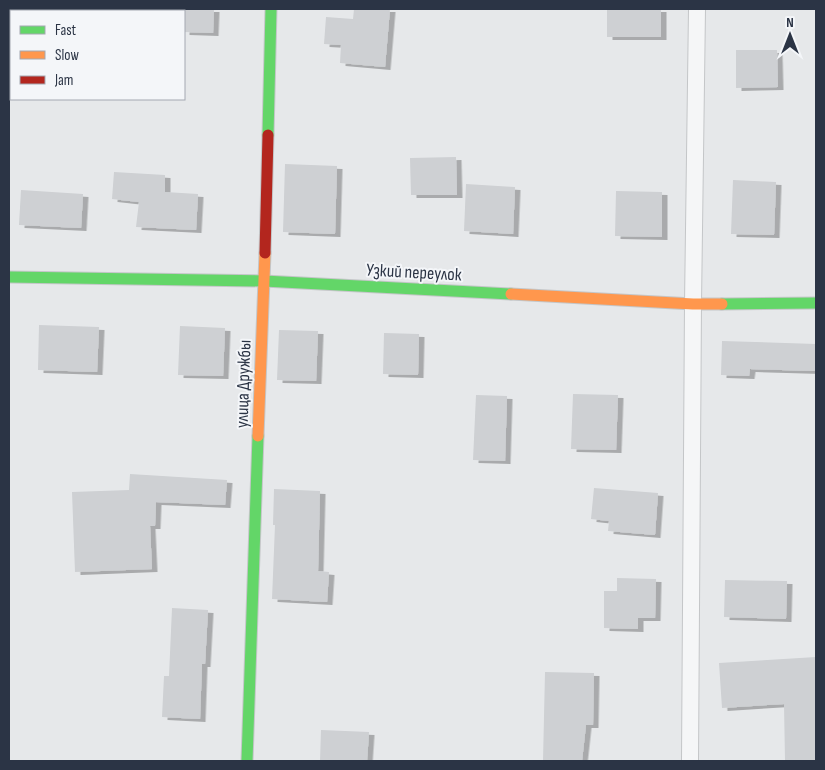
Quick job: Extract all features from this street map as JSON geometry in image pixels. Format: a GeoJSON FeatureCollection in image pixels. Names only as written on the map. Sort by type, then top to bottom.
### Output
{"type":"FeatureCollection","features":[{"type":"Feature","properties":{"kind":"street","name":"улица Дружбы"},"geometry":{"type":"LineString","coordinates":[[247,761],[264,281],[271,9]]}},
{"type":"Feature","properties":{"kind":"street","name":"Узкий переулок"},"geometry":{"type":"LineString","coordinates":[[9,277],[264,281],[693,304],[816,303]]}},
{"type":"Feature","properties":{"kind":"lane"},"geometry":{"type":"LineString","coordinates":[[690,761],[696,9]]}},
{"type":"Feature","properties":{"kind":"building"},"geometry":{"type":"Polygon","coordinates":[[[214,9],[213,33],[185,32],[184,10],[214,9]]]}},
{"type":"Feature","properties":{"kind":"building"},"geometry":{"type":"Polygon","coordinates":[[[354,9],[390,9],[385,67],[340,63],[341,45],[324,44],[326,17],[353,19],[354,9]]]}},
{"type":"Feature","properties":{"kind":"building"},"geometry":{"type":"Polygon","coordinates":[[[607,9],[661,9],[661,37],[607,37],[607,9]]]}},
{"type":"Feature","properties":{"kind":"building"},"geometry":{"type":"Polygon","coordinates":[[[736,50],[777,50],[778,87],[736,88],[736,50]]]}},
{"type":"Feature","properties":{"kind":"building"},"geometry":{"type":"Polygon","coordinates":[[[456,157],[457,195],[411,195],[410,158],[456,157]]]}},
{"type":"Feature","properties":{"kind":"building"},"geometry":{"type":"Polygon","coordinates":[[[285,164],[337,166],[335,234],[283,232],[285,164]]]}},
{"type":"Feature","properties":{"kind":"building"},"geometry":{"type":"Polygon","coordinates":[[[114,172],[165,175],[165,192],[198,194],[196,230],[136,227],[139,202],[112,199],[114,172]]]}},
{"type":"Feature","properties":{"kind":"building"},"geometry":{"type":"Polygon","coordinates":[[[733,180],[776,182],[774,235],[731,234],[733,180]]]}},
{"type":"Feature","properties":{"kind":"building"},"geometry":{"type":"Polygon","coordinates":[[[466,184],[515,187],[513,234],[464,231],[466,184]]]}},
{"type":"Feature","properties":{"kind":"building"},"geometry":{"type":"Polygon","coordinates":[[[21,190],[83,194],[81,228],[19,225],[21,190]]]}},
{"type":"Feature","properties":{"kind":"building"},"geometry":{"type":"Polygon","coordinates":[[[616,191],[662,192],[662,237],[615,236],[616,191]]]}},
{"type":"Feature","properties":{"kind":"building"},"geometry":{"type":"Polygon","coordinates":[[[39,325],[99,327],[97,372],[38,370],[39,325]]]}},
{"type":"Feature","properties":{"kind":"building"},"geometry":{"type":"Polygon","coordinates":[[[180,326],[225,328],[223,376],[178,375],[180,326]]]}},
{"type":"Feature","properties":{"kind":"building"},"geometry":{"type":"Polygon","coordinates":[[[279,330],[318,331],[316,381],[277,380],[279,330]]]}},
{"type":"Feature","properties":{"kind":"building"},"geometry":{"type":"Polygon","coordinates":[[[384,333],[419,334],[418,375],[383,374],[384,333]]]}},
{"type":"Feature","properties":{"kind":"building"},"geometry":{"type":"Polygon","coordinates":[[[722,341],[816,344],[816,371],[750,369],[749,376],[721,375],[722,341]]]}},
{"type":"Feature","properties":{"kind":"building"},"geometry":{"type":"Polygon","coordinates":[[[573,394],[618,395],[616,450],[571,449],[573,394]]]}},
{"type":"Feature","properties":{"kind":"building"},"geometry":{"type":"Polygon","coordinates":[[[476,395],[507,396],[505,461],[473,460],[476,395]]]}},
{"type":"Feature","properties":{"kind":"building"},"geometry":{"type":"Polygon","coordinates":[[[130,474],[227,480],[225,505],[156,502],[155,526],[150,526],[152,569],[75,572],[72,492],[129,490],[130,474]]]}},
{"type":"Feature","properties":{"kind":"building"},"geometry":{"type":"Polygon","coordinates":[[[594,488],[658,493],[655,535],[608,531],[609,521],[591,519],[594,488]]]}},
{"type":"Feature","properties":{"kind":"building"},"geometry":{"type":"Polygon","coordinates":[[[274,489],[320,491],[318,571],[329,572],[327,602],[272,599],[275,525],[273,525],[274,489]]]}},
{"type":"Feature","properties":{"kind":"building"},"geometry":{"type":"Polygon","coordinates":[[[617,578],[656,579],[655,618],[638,618],[638,629],[604,628],[604,591],[617,591],[617,578]]]}},
{"type":"Feature","properties":{"kind":"building"},"geometry":{"type":"Polygon","coordinates":[[[725,580],[787,581],[786,619],[724,617],[725,580]]]}},
{"type":"Feature","properties":{"kind":"building"},"geometry":{"type":"Polygon","coordinates":[[[172,608],[208,610],[205,664],[202,664],[200,719],[162,717],[164,676],[169,676],[172,608]]]}},
{"type":"Feature","properties":{"kind":"building"},"geometry":{"type":"Polygon","coordinates":[[[816,657],[816,761],[785,761],[784,704],[722,708],[719,663],[816,657]]]}},
{"type":"Feature","properties":{"kind":"building"},"geometry":{"type":"Polygon","coordinates":[[[545,672],[594,673],[593,725],[586,725],[582,761],[543,761],[545,672]]]}},
{"type":"Feature","properties":{"kind":"building"},"geometry":{"type":"Polygon","coordinates":[[[321,730],[369,732],[367,761],[320,761],[321,730]]]}},
{"type":"Feature","properties":{"kind":"traffic: fast"},"geometry":{"type":"LineString","coordinates":[[268,135],[271,9]]}},
{"type":"Feature","properties":{"kind":"traffic: fast"},"geometry":{"type":"LineString","coordinates":[[9,277],[264,281],[511,294]]}},
{"type":"Feature","properties":{"kind":"traffic: fast"},"geometry":{"type":"LineString","coordinates":[[722,304],[816,303]]}},
{"type":"Feature","properties":{"kind":"traffic: fast"},"geometry":{"type":"LineString","coordinates":[[247,761],[258,436]]}},
{"type":"Feature","properties":{"kind":"traffic: slow"},"geometry":{"type":"LineString","coordinates":[[258,436],[265,253]]}},
{"type":"Feature","properties":{"kind":"traffic: slow"},"geometry":{"type":"LineString","coordinates":[[511,294],[722,304]]}},
{"type":"Feature","properties":{"kind":"traffic: jam"},"geometry":{"type":"LineString","coordinates":[[265,253],[268,135]]}}]}
